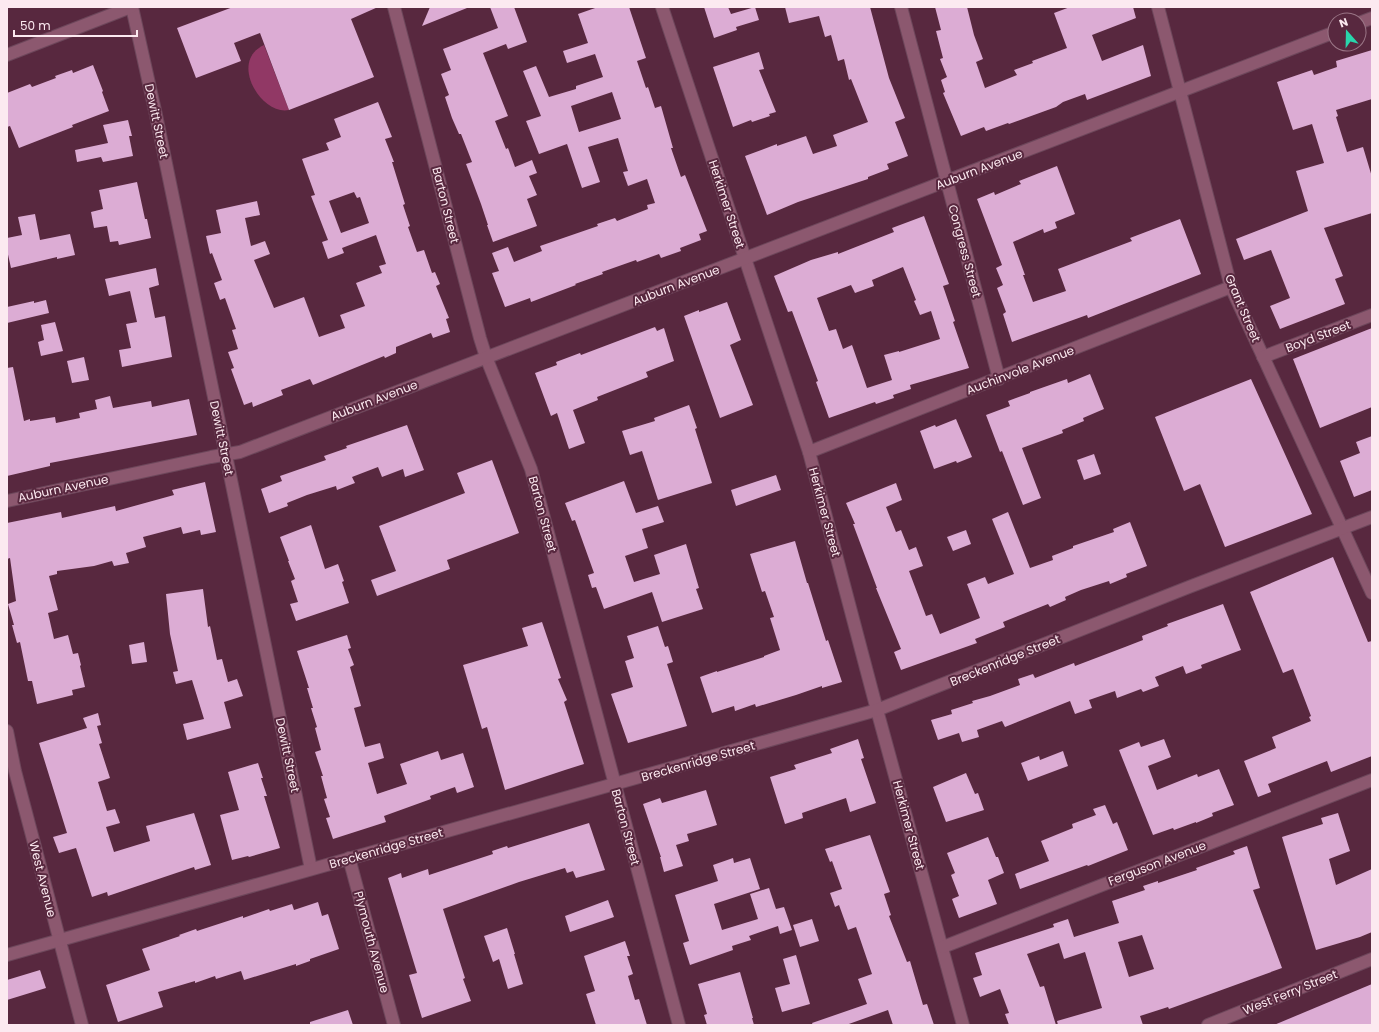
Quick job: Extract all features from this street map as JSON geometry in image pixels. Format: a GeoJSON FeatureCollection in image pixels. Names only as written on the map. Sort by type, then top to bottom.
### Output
{"type":"FeatureCollection","features":[{"type":"Feature","properties":{"kind":"street"},"geometry":{"type":"LineString","coordinates":[[7,55],[132,7]]}},
{"type":"Feature","properties":{"kind":"street","name":"Dewitt Street"},"geometry":{"type":"LineString","coordinates":[[132,7],[156,115],[311,869]]}},
{"type":"Feature","properties":{"kind":"street","name":"Barton Street"},"geometry":{"type":"LineString","coordinates":[[394,7],[480,338],[486,357],[531,469],[678,1025]]}},
{"type":"Feature","properties":{"kind":"street","name":"Herkimer Street"},"geometry":{"type":"LineString","coordinates":[[662,7],[809,452],[877,710],[943,947],[963,1025]]}},
{"type":"Feature","properties":{"kind":"street","name":"Congress Street"},"geometry":{"type":"LineString","coordinates":[[901,7],[999,379]]}},
{"type":"Feature","properties":{"kind":"street","name":"Grant Street"},"geometry":{"type":"LineString","coordinates":[[1158,7],[1231,287],[1372,593]]}},
{"type":"Feature","properties":{"kind":"street","name":"Auburn Avenue"},"geometry":{"type":"LineString","coordinates":[[7,501],[240,452],[1327,35]]}},
{"type":"Feature","properties":{"kind":"street","name":"Auchinvole Avenue"},"geometry":{"type":"LineString","coordinates":[[809,452],[999,379],[1231,287]]}},
{"type":"Feature","properties":{"kind":"street","name":"Boyd Street"},"geometry":{"type":"LineString","coordinates":[[1263,357],[1372,315]]}},
{"type":"Feature","properties":{"kind":"street","name":"Breckenridge Street"},"geometry":{"type":"LineString","coordinates":[[7,955],[877,710],[1189,587],[1372,517]]}},
{"type":"Feature","properties":{"kind":"street","name":"West Avenue"},"geometry":{"type":"LineString","coordinates":[[7,731],[15,771],[82,1025]]}},
{"type":"Feature","properties":{"kind":"street","name":"Ferguson Avenue"},"geometry":{"type":"LineString","coordinates":[[943,947],[1372,780]]}},
{"type":"Feature","properties":{"kind":"street","name":"Plymouth Avenue"},"geometry":{"type":"LineString","coordinates":[[349,858],[394,1025]]}},
{"type":"Feature","properties":{"kind":"street","name":"West Ferry Street"},"geometry":{"type":"LineString","coordinates":[[1208,1025],[1372,959]]}},
{"type":"Feature","properties":{"kind":"shaded area"},"geometry":{"type":"Polygon","coordinates":[[[264,45],[289,110],[279,110],[269,105],[260,97],[253,86],[249,75],[249,63],[254,53],[264,45]]]}},
{"type":"Feature","properties":{"kind":"building"},"geometry":{"type":"Polygon","coordinates":[[[233,7],[378,7],[351,19],[374,77],[289,110],[260,33],[234,43],[241,61],[196,78],[177,28],[233,7]]]}},
{"type":"Feature","properties":{"kind":"building"},"geometry":{"type":"Polygon","coordinates":[[[430,7],[467,7],[467,8],[422,26],[430,7]]]}},
{"type":"Feature","properties":{"kind":"building"},"geometry":{"type":"Polygon","coordinates":[[[490,7],[514,7],[527,42],[508,49],[506,44],[483,53],[508,116],[495,121],[515,167],[532,160],[537,173],[529,176],[537,195],[527,199],[537,226],[493,242],[466,164],[472,162],[461,134],[459,134],[452,118],[445,97],[449,95],[441,74],[451,70],[443,49],[498,28],[490,7]]]}},
{"type":"Feature","properties":{"kind":"building"},"geometry":{"type":"Polygon","coordinates":[[[598,7],[629,7],[646,58],[637,61],[646,88],[648,87],[655,108],[661,106],[673,148],[671,148],[681,177],[685,175],[707,231],[699,234],[701,240],[680,248],[681,251],[661,258],[659,254],[637,262],[636,260],[602,272],[603,274],[531,302],[530,298],[505,307],[492,273],[499,271],[492,253],[508,247],[514,262],[542,251],[540,246],[598,226],[597,224],[615,218],[617,221],[648,209],[647,205],[655,203],[647,179],[628,186],[623,172],[628,171],[618,138],[588,147],[600,182],[582,188],[567,144],[539,154],[526,121],[541,116],[523,71],[536,66],[549,97],[576,89],[576,86],[603,77],[595,54],[567,63],[563,51],[588,43],[578,14],[598,7]],[[612,92],[571,106],[579,132],[621,119],[612,92]]]}},
{"type":"Feature","properties":{"kind":"building"},"geometry":{"type":"Polygon","coordinates":[[[704,7],[728,7],[731,14],[755,7],[759,20],[736,27],[737,30],[714,38],[704,7]]]}},
{"type":"Feature","properties":{"kind":"building"},"geometry":{"type":"Polygon","coordinates":[[[785,7],[870,7],[889,78],[905,118],[895,122],[908,156],[887,164],[889,169],[868,177],[868,179],[798,202],[767,215],[745,156],[777,144],[777,146],[806,136],[813,154],[837,146],[833,135],[868,122],[851,79],[849,80],[844,59],[838,61],[831,35],[825,37],[819,16],[789,23],[785,7]]]}},
{"type":"Feature","properties":{"kind":"building"},"geometry":{"type":"Polygon","coordinates":[[[935,7],[967,7],[974,35],[983,59],[976,62],[985,88],[1017,75],[1014,70],[1033,63],[1032,61],[1067,48],[1054,13],[1070,7],[1133,7],[1136,18],[1092,35],[1102,61],[1143,45],[1151,76],[1087,100],[1085,94],[1063,102],[1056,107],[1009,124],[1008,123],[986,131],[984,127],[961,136],[943,93],[945,92],[941,80],[947,77],[940,59],[943,58],[936,31],[941,30],[935,7]]]}},
{"type":"Feature","properties":{"kind":"building"},"geometry":{"type":"Polygon","coordinates":[[[1372,50],[1372,99],[1336,110],[1338,116],[1336,117],[1347,152],[1363,147],[1372,177],[1372,213],[1324,228],[1343,276],[1335,279],[1345,304],[1280,329],[1270,306],[1290,298],[1271,250],[1244,260],[1236,239],[1308,211],[1296,171],[1324,163],[1312,124],[1293,130],[1277,82],[1312,70],[1314,75],[1337,67],[1336,61],[1372,50]]]}},
{"type":"Feature","properties":{"kind":"building"},"geometry":{"type":"Polygon","coordinates":[[[759,52],[764,69],[759,70],[776,112],[769,114],[770,116],[752,122],[751,120],[733,127],[713,67],[759,52]]]}},
{"type":"Feature","properties":{"kind":"building"},"geometry":{"type":"Polygon","coordinates":[[[93,65],[109,111],[19,148],[10,126],[7,127],[7,93],[30,84],[32,87],[56,78],[55,76],[72,70],[73,73],[93,65]]]}},
{"type":"Feature","properties":{"kind":"building"},"geometry":{"type":"Polygon","coordinates":[[[378,102],[392,137],[385,139],[394,162],[392,162],[405,204],[403,205],[410,226],[408,227],[417,252],[424,250],[432,273],[435,272],[440,284],[436,286],[449,318],[446,319],[450,332],[433,338],[431,333],[396,347],[396,353],[385,358],[384,356],[313,385],[310,379],[281,390],[283,395],[253,407],[252,402],[244,405],[231,369],[234,368],[228,352],[238,349],[232,330],[236,329],[225,298],[220,300],[214,283],[222,280],[212,253],[210,254],[206,236],[221,233],[216,210],[257,201],[260,215],[245,218],[251,246],[265,241],[270,254],[254,260],[274,308],[304,297],[319,337],[345,328],[340,315],[365,306],[356,283],[382,273],[379,266],[386,264],[376,235],[342,248],[344,253],[328,259],[322,242],[328,240],[311,196],[315,195],[302,159],[329,150],[326,143],[341,137],[334,119],[378,102]],[[354,192],[329,201],[341,233],[369,223],[360,197],[357,198],[354,192]]]}},
{"type":"Feature","properties":{"kind":"building"},"geometry":{"type":"Polygon","coordinates":[[[128,120],[132,136],[129,136],[133,156],[103,162],[101,157],[77,162],[75,150],[108,143],[103,125],[128,120]]]}},
{"type":"Feature","properties":{"kind":"building"},"geometry":{"type":"Polygon","coordinates":[[[1057,166],[1075,214],[1055,222],[1057,228],[1044,233],[1043,229],[1013,242],[1033,302],[1066,291],[1058,269],[1132,241],[1130,238],[1180,219],[1201,274],[1088,318],[1087,315],[1012,342],[1003,314],[1006,312],[997,288],[1003,285],[996,268],[1002,265],[977,199],[994,192],[995,195],[1021,184],[1019,181],[1057,166]]]}},
{"type":"Feature","properties":{"kind":"building"},"geometry":{"type":"Polygon","coordinates":[[[137,182],[145,219],[147,219],[151,238],[119,245],[118,241],[110,242],[107,226],[94,228],[91,212],[103,209],[99,190],[137,182]]]}},
{"type":"Feature","properties":{"kind":"building"},"geometry":{"type":"Polygon","coordinates":[[[35,214],[40,240],[70,234],[75,255],[57,259],[57,257],[11,268],[7,250],[7,238],[22,235],[18,217],[35,214]]]}},
{"type":"Feature","properties":{"kind":"building"},"geometry":{"type":"Polygon","coordinates":[[[924,216],[949,284],[943,286],[955,321],[953,322],[969,368],[910,385],[911,389],[893,395],[894,398],[876,404],[875,402],[829,418],[816,382],[818,381],[792,311],[788,312],[774,276],[811,260],[838,252],[838,254],[894,232],[892,228],[924,216]],[[903,267],[872,280],[874,286],[855,293],[851,285],[817,298],[829,331],[836,329],[843,349],[852,345],[867,388],[892,380],[884,355],[899,352],[940,339],[931,311],[920,315],[914,301],[916,300],[903,267]]]}},
{"type":"Feature","properties":{"kind":"building"},"geometry":{"type":"Polygon","coordinates":[[[156,268],[159,285],[149,288],[155,318],[165,316],[172,357],[122,367],[119,350],[131,348],[126,324],[137,322],[130,291],[109,296],[105,279],[156,268]]]}},
{"type":"Feature","properties":{"kind":"building"},"geometry":{"type":"Polygon","coordinates":[[[46,300],[49,313],[7,323],[7,307],[46,300]]]}},
{"type":"Feature","properties":{"kind":"building"},"geometry":{"type":"Polygon","coordinates":[[[727,302],[741,340],[730,345],[753,405],[720,418],[684,316],[727,302]]]}},
{"type":"Feature","properties":{"kind":"building"},"geometry":{"type":"Polygon","coordinates":[[[55,322],[63,351],[41,356],[38,342],[44,340],[41,325],[55,322]]]}},
{"type":"Feature","properties":{"kind":"building"},"geometry":{"type":"Polygon","coordinates":[[[655,327],[657,331],[664,328],[674,361],[646,372],[648,377],[597,397],[598,400],[573,410],[585,443],[569,449],[557,413],[551,416],[535,373],[557,365],[556,362],[580,353],[581,355],[655,327]]]}},
{"type":"Feature","properties":{"kind":"building"},"geometry":{"type":"Polygon","coordinates":[[[1372,328],[1372,407],[1320,428],[1293,359],[1372,328]]]}},
{"type":"Feature","properties":{"kind":"building"},"geometry":{"type":"Polygon","coordinates":[[[84,357],[89,380],[72,383],[67,361],[84,357]]]}},
{"type":"Feature","properties":{"kind":"building"},"geometry":{"type":"Polygon","coordinates":[[[13,367],[24,421],[30,419],[30,421],[55,417],[56,423],[80,418],[79,413],[97,409],[95,400],[110,396],[113,408],[151,401],[152,407],[189,399],[197,435],[50,463],[50,466],[7,476],[7,368],[13,367]]]}},
{"type":"Feature","properties":{"kind":"building"},"geometry":{"type":"Polygon","coordinates":[[[1090,374],[1104,409],[1083,418],[1084,421],[1062,430],[1063,433],[1022,448],[1041,498],[1023,505],[986,415],[1010,406],[1008,401],[1030,392],[1067,379],[1068,383],[1090,374]]]}},
{"type":"Feature","properties":{"kind":"building"},"geometry":{"type":"Polygon","coordinates":[[[1251,379],[1312,514],[1225,547],[1200,484],[1184,491],[1155,417],[1251,379]]]}},
{"type":"Feature","properties":{"kind":"building"},"geometry":{"type":"Polygon","coordinates":[[[689,405],[712,483],[658,500],[642,451],[630,455],[622,431],[655,421],[654,418],[689,405]]]}},
{"type":"Feature","properties":{"kind":"building"},"geometry":{"type":"Polygon","coordinates":[[[956,419],[972,457],[957,463],[956,461],[934,469],[920,431],[935,425],[936,427],[956,419]]]}},
{"type":"Feature","properties":{"kind":"building"},"geometry":{"type":"Polygon","coordinates":[[[407,425],[424,470],[405,477],[403,469],[382,477],[378,467],[352,477],[355,483],[337,490],[336,486],[307,495],[287,503],[288,506],[269,513],[261,489],[282,481],[280,476],[326,460],[324,456],[347,448],[346,446],[407,425]]]}},
{"type":"Feature","properties":{"kind":"building"},"geometry":{"type":"Polygon","coordinates":[[[1372,436],[1372,490],[1354,497],[1340,461],[1360,453],[1356,442],[1372,436]]]}},
{"type":"Feature","properties":{"kind":"building"},"geometry":{"type":"Polygon","coordinates":[[[1094,454],[1101,474],[1084,480],[1077,460],[1094,454]]]}},
{"type":"Feature","properties":{"kind":"building"},"geometry":{"type":"Polygon","coordinates":[[[492,460],[519,533],[447,560],[450,569],[377,596],[371,580],[396,571],[379,526],[465,493],[457,473],[492,460]]]}},
{"type":"Feature","properties":{"kind":"building"},"geometry":{"type":"Polygon","coordinates":[[[776,475],[781,490],[736,506],[731,490],[776,475]]]}},
{"type":"Feature","properties":{"kind":"building"},"geometry":{"type":"Polygon","coordinates":[[[624,481],[636,513],[658,506],[664,522],[642,529],[648,548],[625,556],[634,582],[660,574],[654,555],[686,544],[699,588],[696,589],[703,609],[662,622],[652,592],[604,609],[596,587],[592,588],[588,575],[594,573],[575,520],[572,521],[565,503],[624,481]]]}},
{"type":"Feature","properties":{"kind":"building"},"geometry":{"type":"Polygon","coordinates":[[[205,482],[216,532],[201,535],[200,530],[183,534],[181,527],[143,537],[146,547],[126,553],[129,563],[114,566],[112,561],[94,566],[57,571],[57,574],[49,576],[58,610],[48,613],[54,639],[68,635],[73,654],[78,653],[85,687],[72,690],[73,695],[37,704],[32,681],[28,681],[20,642],[17,643],[8,604],[16,601],[10,558],[7,559],[7,523],[61,512],[62,518],[115,506],[116,511],[174,495],[172,490],[205,482]]]}},
{"type":"Feature","properties":{"kind":"building"},"geometry":{"type":"Polygon","coordinates":[[[896,483],[902,500],[886,507],[896,532],[901,530],[909,550],[916,547],[923,566],[909,571],[926,616],[932,614],[940,634],[980,618],[967,584],[985,577],[988,584],[1014,574],[992,519],[1008,512],[1030,568],[1053,560],[1052,556],[1073,548],[1073,546],[1114,532],[1113,529],[1130,522],[1147,566],[1126,574],[1127,577],[1110,584],[1109,581],[1081,590],[1065,597],[1066,600],[1050,607],[1048,604],[1003,622],[1005,627],[975,639],[977,643],[901,670],[894,652],[901,649],[876,588],[853,524],[855,524],[846,503],[896,483]]]}},
{"type":"Feature","properties":{"kind":"building"},"geometry":{"type":"Polygon","coordinates":[[[311,525],[325,569],[338,564],[349,603],[296,621],[290,604],[298,602],[291,581],[295,579],[280,537],[311,525]]]}},
{"type":"Feature","properties":{"kind":"building"},"geometry":{"type":"Polygon","coordinates":[[[966,530],[971,544],[953,551],[947,537],[966,530]]]}},
{"type":"Feature","properties":{"kind":"building"},"geometry":{"type":"Polygon","coordinates":[[[795,541],[826,641],[828,640],[842,682],[822,688],[822,686],[756,707],[755,704],[735,711],[734,706],[712,713],[700,677],[764,657],[780,650],[770,618],[774,617],[765,591],[762,592],[750,554],[795,541]]]}},
{"type":"Feature","properties":{"kind":"building"},"geometry":{"type":"Polygon","coordinates":[[[1333,557],[1368,642],[1372,641],[1372,756],[1331,772],[1327,761],[1268,784],[1271,792],[1258,797],[1244,761],[1276,748],[1272,737],[1311,721],[1309,717],[1311,716],[1293,669],[1283,673],[1250,592],[1333,557]]]}},
{"type":"Feature","properties":{"kind":"building"},"geometry":{"type":"Polygon","coordinates":[[[203,589],[208,627],[210,626],[217,660],[222,659],[228,682],[237,679],[243,696],[224,702],[231,728],[187,740],[183,724],[204,719],[192,680],[176,684],[173,672],[178,671],[170,634],[166,594],[203,589]]]}},
{"type":"Feature","properties":{"kind":"building"},"geometry":{"type":"Polygon","coordinates":[[[1223,604],[1241,650],[1201,665],[1202,668],[1186,674],[1183,666],[1155,677],[1159,686],[1143,692],[1141,689],[1117,698],[1115,691],[1089,700],[1092,708],[1075,714],[1070,701],[1005,727],[1002,721],[977,730],[979,737],[962,742],[959,733],[938,740],[931,720],[952,714],[951,710],[973,703],[972,701],[1020,685],[1018,679],[1033,674],[1035,678],[1074,663],[1075,666],[1143,640],[1142,636],[1168,626],[1167,624],[1223,604]]]}},
{"type":"Feature","properties":{"kind":"building"},"geometry":{"type":"Polygon","coordinates":[[[542,622],[561,678],[558,679],[567,700],[564,702],[584,764],[505,790],[487,727],[482,729],[463,665],[528,646],[522,628],[542,622]]]}},
{"type":"Feature","properties":{"kind":"building"},"geometry":{"type":"Polygon","coordinates":[[[658,626],[665,647],[668,646],[673,662],[667,664],[687,726],[628,743],[611,694],[633,687],[625,661],[634,658],[627,636],[658,626]]]}},
{"type":"Feature","properties":{"kind":"building"},"geometry":{"type":"Polygon","coordinates":[[[347,635],[351,648],[348,649],[354,665],[350,667],[361,706],[354,708],[365,747],[380,743],[384,758],[368,763],[377,794],[407,784],[400,764],[438,751],[441,760],[463,753],[474,787],[457,793],[455,787],[430,796],[431,799],[384,816],[386,822],[333,839],[326,818],[330,817],[324,799],[327,798],[321,776],[323,776],[315,752],[321,750],[315,728],[317,727],[311,708],[313,708],[307,688],[309,688],[297,651],[347,635]]]}},
{"type":"Feature","properties":{"kind":"building"},"geometry":{"type":"Polygon","coordinates":[[[144,642],[147,662],[132,664],[129,645],[144,642]]]}},
{"type":"Feature","properties":{"kind":"building"},"geometry":{"type":"Polygon","coordinates":[[[98,713],[101,725],[97,726],[102,743],[99,744],[110,778],[98,782],[107,811],[115,809],[120,823],[106,827],[114,852],[150,841],[146,826],[194,813],[211,865],[195,870],[194,867],[108,896],[107,892],[92,897],[76,848],[59,853],[53,837],[67,833],[39,743],[87,728],[83,718],[98,713]]]}},
{"type":"Feature","properties":{"kind":"building"},"geometry":{"type":"Polygon","coordinates":[[[858,739],[864,758],[861,759],[876,803],[850,812],[846,798],[802,813],[803,818],[785,824],[770,777],[796,769],[794,765],[832,753],[830,749],[858,739]]]}},
{"type":"Feature","properties":{"kind":"building"},"geometry":{"type":"Polygon","coordinates":[[[1164,739],[1171,757],[1148,766],[1157,790],[1197,774],[1198,777],[1219,769],[1234,805],[1212,813],[1213,816],[1196,823],[1174,830],[1173,828],[1153,835],[1119,750],[1139,742],[1141,747],[1164,739]]]}},
{"type":"Feature","properties":{"kind":"building"},"geometry":{"type":"Polygon","coordinates":[[[1063,751],[1068,766],[1028,781],[1021,763],[1039,756],[1040,760],[1063,751]]]}},
{"type":"Feature","properties":{"kind":"building"},"geometry":{"type":"Polygon","coordinates":[[[258,763],[267,796],[264,796],[280,848],[249,857],[232,860],[220,815],[239,810],[228,772],[258,763]]]}},
{"type":"Feature","properties":{"kind":"building"},"geometry":{"type":"Polygon","coordinates":[[[966,773],[975,794],[978,793],[984,810],[946,822],[933,787],[966,773]]]}},
{"type":"Feature","properties":{"kind":"building"},"geometry":{"type":"Polygon","coordinates":[[[706,790],[717,825],[687,834],[689,841],[676,845],[683,866],[664,872],[661,857],[643,804],[660,798],[662,803],[706,790]]]}},
{"type":"Feature","properties":{"kind":"building"},"geometry":{"type":"Polygon","coordinates":[[[1105,805],[1113,824],[1117,822],[1128,850],[1088,866],[1087,865],[1020,889],[1015,874],[1049,861],[1041,841],[1073,828],[1072,824],[1096,815],[1093,809],[1105,805]]]}},
{"type":"Feature","properties":{"kind":"building"},"geometry":{"type":"Polygon","coordinates":[[[1338,813],[1350,851],[1329,859],[1336,885],[1372,869],[1372,932],[1316,950],[1282,837],[1323,824],[1321,818],[1338,813]]]}},
{"type":"Feature","properties":{"kind":"building"},"geometry":{"type":"Polygon","coordinates":[[[589,823],[605,870],[576,878],[573,871],[567,873],[565,868],[519,882],[443,909],[465,978],[463,979],[471,1001],[422,1018],[409,975],[417,973],[388,878],[401,873],[402,878],[428,869],[429,875],[493,854],[492,851],[507,846],[508,848],[589,823]]]}},
{"type":"Feature","properties":{"kind":"building"},"geometry":{"type":"Polygon","coordinates":[[[870,835],[890,892],[884,894],[891,915],[889,916],[907,962],[910,961],[923,1005],[927,1004],[934,1025],[893,1025],[888,1010],[846,1025],[813,1025],[812,1023],[867,1004],[858,979],[872,974],[856,927],[848,930],[839,905],[835,907],[830,893],[842,889],[832,861],[830,862],[825,849],[870,835]]]}},
{"type":"Feature","properties":{"kind":"building"},"geometry":{"type":"Polygon","coordinates":[[[988,837],[1004,873],[988,880],[997,904],[959,918],[952,899],[959,896],[951,875],[955,873],[947,853],[988,837]]]}},
{"type":"Feature","properties":{"kind":"building"},"geometry":{"type":"Polygon","coordinates":[[[1247,846],[1260,888],[1253,890],[1282,968],[1169,1009],[1168,1007],[1140,1016],[1143,1025],[1058,1025],[1057,1021],[1102,1008],[1085,952],[1064,959],[1059,943],[1027,954],[1040,987],[1044,986],[1056,1025],[1009,1025],[1005,1014],[1009,1013],[1000,989],[980,997],[973,978],[982,975],[975,953],[1054,927],[1053,924],[1068,919],[1074,937],[1119,923],[1112,901],[1145,890],[1143,886],[1158,881],[1158,883],[1197,870],[1196,868],[1235,854],[1233,851],[1247,846]],[[1142,935],[1118,942],[1129,977],[1154,969],[1142,935]]]}},
{"type":"Feature","properties":{"kind":"building"},"geometry":{"type":"Polygon","coordinates":[[[733,858],[734,863],[750,858],[760,889],[714,904],[722,930],[758,919],[750,894],[769,888],[776,909],[784,907],[792,930],[780,934],[778,926],[749,936],[751,940],[732,946],[733,950],[690,965],[683,943],[689,941],[675,895],[718,881],[713,865],[733,858]]]}},
{"type":"Feature","properties":{"kind":"building"},"geometry":{"type":"Polygon","coordinates":[[[608,900],[614,917],[570,932],[565,916],[608,900]]]}},
{"type":"Feature","properties":{"kind":"building"},"geometry":{"type":"Polygon","coordinates":[[[318,902],[322,916],[328,914],[339,949],[310,959],[310,961],[296,966],[296,964],[244,980],[241,971],[216,979],[215,976],[195,983],[195,981],[158,992],[163,1007],[118,1022],[106,985],[150,970],[142,949],[196,929],[197,931],[269,909],[270,911],[292,904],[294,910],[318,902]]]}},
{"type":"Feature","properties":{"kind":"building"},"geometry":{"type":"Polygon","coordinates":[[[812,919],[819,941],[800,947],[793,925],[812,919]]]}},
{"type":"Feature","properties":{"kind":"building"},"geometry":{"type":"Polygon","coordinates":[[[507,928],[523,984],[508,989],[499,959],[493,962],[484,936],[507,928]]]}},
{"type":"Feature","properties":{"kind":"building"},"geometry":{"type":"Polygon","coordinates":[[[625,941],[630,956],[627,956],[633,974],[628,976],[635,1000],[639,999],[647,1025],[596,1025],[586,994],[595,991],[584,956],[625,941]]]}},
{"type":"Feature","properties":{"kind":"building"},"geometry":{"type":"Polygon","coordinates":[[[796,955],[810,1004],[782,1012],[775,988],[790,984],[783,959],[796,955]]]}},
{"type":"Feature","properties":{"kind":"building"},"geometry":{"type":"Polygon","coordinates":[[[40,970],[46,988],[7,1000],[7,980],[40,970]]]}},
{"type":"Feature","properties":{"kind":"building"},"geometry":{"type":"Polygon","coordinates":[[[740,972],[754,1025],[707,1025],[704,1015],[707,1014],[698,984],[740,972]]]}},
{"type":"Feature","properties":{"kind":"building"},"geometry":{"type":"Polygon","coordinates":[[[1372,984],[1372,1025],[1274,1025],[1372,984]]]}},
{"type":"Feature","properties":{"kind":"building"},"geometry":{"type":"Polygon","coordinates":[[[348,1010],[353,1025],[310,1025],[310,1022],[348,1010]]]}}]}
